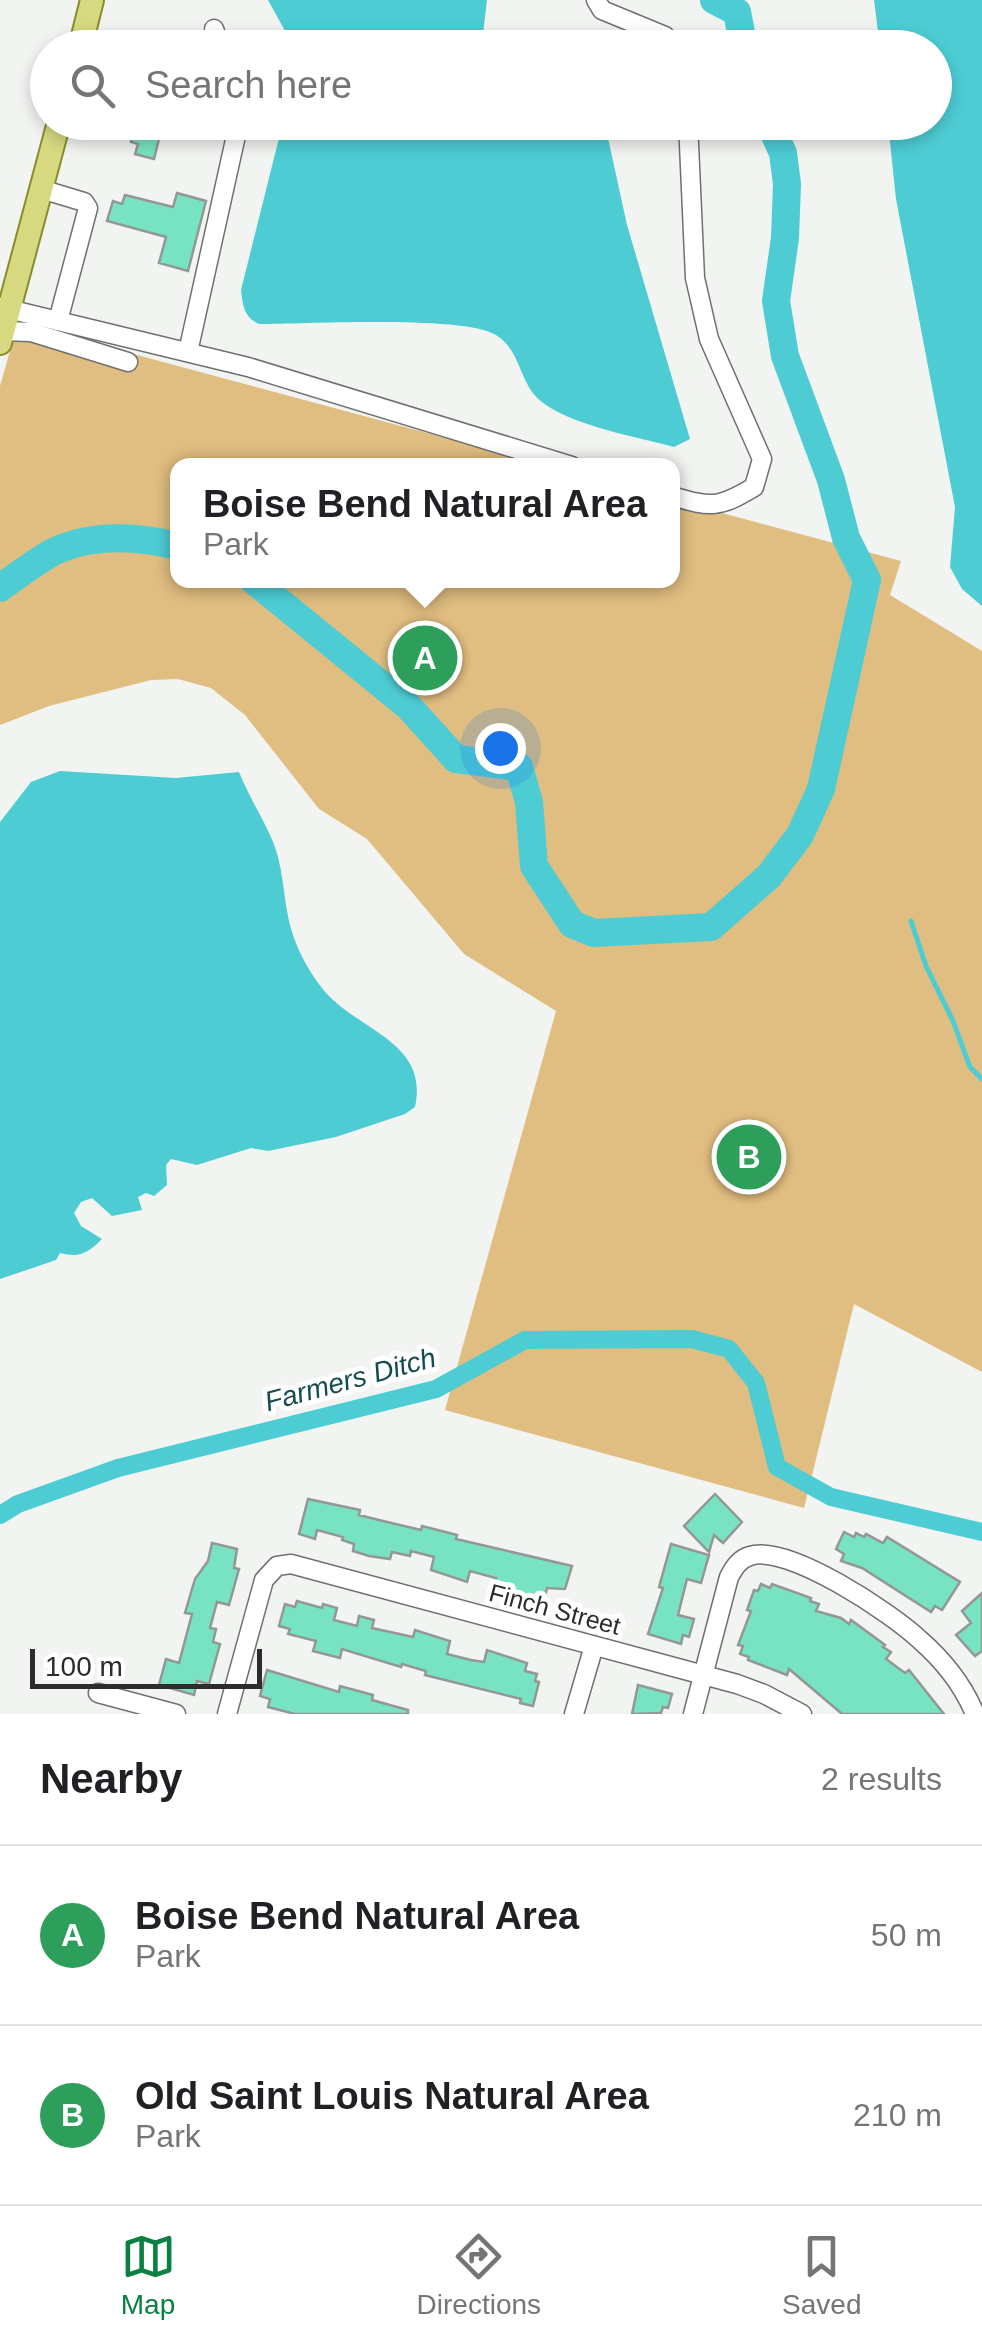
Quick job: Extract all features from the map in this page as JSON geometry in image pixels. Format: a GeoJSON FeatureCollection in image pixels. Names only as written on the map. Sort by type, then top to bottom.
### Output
{"type":"FeatureCollection","features":[{"type":"Feature","properties":{"kind":"main road"},"geometry":{"type":"LineString","coordinates":[[84,30],[92,0]]}},
{"type":"Feature","properties":{"kind":"main road"},"geometry":{"type":"LineString","coordinates":[[3,323],[55,140]]}},
{"type":"Feature","properties":{"kind":"street"},"geometry":{"type":"LineString","coordinates":[[596,0],[602,10],[650,30]]}},
{"type":"Feature","properties":{"kind":"street"},"geometry":{"type":"LineString","coordinates":[[188,352],[236,140]]}},
{"type":"Feature","properties":{"kind":"street"},"geometry":{"type":"LineString","coordinates":[[680,498],[725,505],[754,487],[762,459],[710,340],[695,278],[689,140]]}},
{"type":"Feature","properties":{"kind":"street"},"geometry":{"type":"LineString","coordinates":[[42,189],[84,202],[88,208],[58,321]]}},
{"type":"Feature","properties":{"kind":"street"},"geometry":{"type":"LineString","coordinates":[[3,323],[58,321],[188,352],[546,458]]}},
{"type":"Feature","properties":{"kind":"street"},"geometry":{"type":"LineString","coordinates":[[3,323],[128,362]]}},
{"type":"Feature","properties":{"kind":"street"},"geometry":{"type":"LineString","coordinates":[[693,1714],[729,1577],[742,1559],[768,1554],[841,1584],[910,1631],[955,1676],[975,1714]]}},
{"type":"Feature","properties":{"kind":"street","name":"Finch Street"},"geometry":{"type":"LineString","coordinates":[[228,1714],[264,1580],[277,1566],[291,1564],[704,1676],[764,1694],[802,1714]]}},
{"type":"Feature","properties":{"kind":"street"},"geometry":{"type":"LineString","coordinates":[[574,1714],[594,1646]]}},
{"type":"Feature","properties":{"kind":"street"},"geometry":{"type":"LineString","coordinates":[[98,1693],[176,1714]]}},
{"type":"Feature","properties":{"kind":"shaded area"},"geometry":{"type":"Polygon","coordinates":[[[18,323],[520,458],[170,458],[170,588],[680,588],[680,502],[901,561],[890,595],[982,651],[982,1372],[854,1304],[804,1508],[445,1410],[556,1011],[464,954],[367,839],[319,809],[245,715],[211,688],[178,679],[151,680],[49,706],[0,725],[0,386],[18,323]]]}},
{"type":"Feature","properties":{"kind":"water"},"geometry":{"type":"Polygon","coordinates":[[[268,0],[487,0],[483,30],[285,30],[268,0]]]}},
{"type":"Feature","properties":{"kind":"water"},"geometry":{"type":"Polygon","coordinates":[[[874,0],[982,0],[982,606],[962,589],[950,567],[955,507],[896,199],[890,140],[952,140],[952,30],[878,30],[874,0]]]}},
{"type":"Feature","properties":{"kind":"water"},"geometry":{"type":"Polygon","coordinates":[[[278,140],[608,140],[627,225],[690,439],[674,447],[559,412],[532,392],[503,340],[479,329],[419,323],[259,324],[245,310],[241,290],[278,140]]]}},
{"type":"Feature","properties":{"kind":"water"},"geometry":{"type":"Polygon","coordinates":[[[60,771],[176,778],[239,772],[276,850],[289,922],[301,955],[327,994],[402,1053],[417,1085],[415,1107],[336,1137],[268,1151],[251,1148],[197,1165],[171,1159],[166,1165],[167,1185],[154,1196],[146,1193],[138,1197],[142,1210],[112,1216],[92,1198],[81,1202],[74,1213],[81,1226],[102,1239],[92,1248],[73,1255],[60,1253],[56,1260],[0,1279],[0,822],[31,782],[60,771]]]}},
{"type":"Feature","properties":{"kind":"building"},"geometry":{"type":"Polygon","coordinates":[[[159,140],[154,159],[135,154],[138,144],[131,142],[159,140]]]}},
{"type":"Feature","properties":{"kind":"building"},"geometry":{"type":"Polygon","coordinates":[[[177,193],[206,201],[188,271],[159,263],[166,237],[107,221],[113,201],[122,204],[125,195],[173,207],[177,193]]]}},
{"type":"Feature","properties":{"kind":"building"},"geometry":{"type":"Polygon","coordinates":[[[715,1494],[742,1522],[723,1543],[714,1535],[709,1552],[684,1526],[715,1494]]]}},
{"type":"Feature","properties":{"kind":"building"},"geometry":{"type":"Polygon","coordinates":[[[308,1499],[572,1566],[565,1589],[547,1588],[544,1600],[493,1587],[496,1578],[470,1571],[467,1582],[431,1570],[434,1557],[411,1551],[410,1556],[392,1552],[390,1559],[369,1556],[353,1551],[354,1544],[342,1540],[343,1537],[317,1530],[315,1539],[299,1534],[308,1499]]]}},
{"type":"Feature","properties":{"kind":"building"},"geometry":{"type":"Polygon","coordinates":[[[844,1532],[854,1537],[856,1533],[864,1537],[866,1534],[883,1543],[887,1537],[960,1582],[942,1610],[935,1606],[931,1612],[862,1568],[841,1561],[844,1554],[836,1549],[844,1532]]]}},
{"type":"Feature","properties":{"kind":"building"},"geometry":{"type":"Polygon","coordinates":[[[212,1543],[237,1549],[234,1568],[239,1569],[229,1605],[217,1602],[210,1628],[216,1629],[213,1642],[220,1644],[209,1684],[197,1681],[194,1695],[159,1685],[166,1659],[179,1663],[192,1614],[185,1613],[212,1543]]]}},
{"type":"Feature","properties":{"kind":"building"},"geometry":{"type":"Polygon","coordinates":[[[671,1544],[709,1555],[701,1583],[687,1579],[678,1615],[694,1619],[689,1637],[683,1635],[681,1644],[648,1634],[663,1588],[659,1587],[671,1544]]]}},
{"type":"Feature","properties":{"kind":"building"},"geometry":{"type":"Polygon","coordinates":[[[761,1584],[811,1598],[819,1604],[816,1611],[849,1624],[851,1620],[885,1645],[891,1652],[886,1659],[905,1673],[909,1670],[944,1714],[842,1714],[789,1669],[787,1675],[748,1660],[740,1654],[743,1646],[738,1645],[754,1590],[758,1591],[761,1584]]]}},
{"type":"Feature","properties":{"kind":"building"},"geometry":{"type":"Polygon","coordinates":[[[982,1593],[982,1651],[975,1656],[956,1635],[971,1623],[962,1611],[982,1593]]]}},
{"type":"Feature","properties":{"kind":"building"},"geometry":{"type":"Polygon","coordinates":[[[297,1601],[337,1608],[334,1620],[357,1626],[359,1616],[374,1620],[372,1628],[413,1637],[415,1630],[450,1641],[447,1654],[484,1662],[487,1650],[527,1663],[525,1671],[537,1674],[535,1681],[539,1682],[533,1706],[520,1703],[521,1699],[342,1649],[340,1658],[313,1651],[316,1641],[288,1634],[290,1629],[279,1626],[285,1604],[295,1607],[297,1601]]]}},
{"type":"Feature","properties":{"kind":"building"},"geometry":{"type":"Polygon","coordinates":[[[267,1670],[339,1692],[340,1686],[373,1695],[372,1700],[408,1710],[408,1714],[295,1714],[268,1707],[270,1699],[260,1696],[267,1670]]]}},
{"type":"Feature","properties":{"kind":"building"},"geometry":{"type":"Polygon","coordinates":[[[638,1685],[672,1694],[668,1708],[663,1707],[661,1713],[632,1714],[638,1685]]]}},
{"type":"Feature","properties":{"kind":"waterway"},"geometry":{"type":"LineString","coordinates":[[714,0],[737,12],[740,30]]}},
{"type":"Feature","properties":{"kind":"waterway"},"geometry":{"type":"LineString","coordinates":[[263,588],[409,707],[456,759],[519,767],[529,802],[534,866],[572,924],[594,933],[711,927],[769,876],[800,835],[821,789],[867,580],[846,538],[831,480],[785,356],[776,301],[785,238],[787,184],[777,140]]}},
{"type":"Feature","properties":{"kind":"waterway"},"geometry":{"type":"LineString","coordinates":[[0,588],[53,552],[83,542],[131,538],[170,544]]}},
{"type":"Feature","properties":{"kind":"waterway"},"geometry":{"type":"LineString","coordinates":[[911,921],[970,1067],[982,1079]]}},
{"type":"Feature","properties":{"kind":"waterway","name":"Farmers Ditch"},"geometry":{"type":"LineString","coordinates":[[0,1515],[18,1504],[118,1468],[436,1389],[525,1340],[692,1339],[729,1349],[756,1383],[777,1467],[831,1497],[982,1532]]}},
{"type":"Feature","properties":{"kind":"place","name":"Boise Bend Natural Area"},"geometry":{"type":"Point","coordinates":[425,658]}},
{"type":"Feature","properties":{"kind":"place","name":"Old Saint Louis Natural Area"},"geometry":{"type":"Point","coordinates":[749,1157]}}]}
